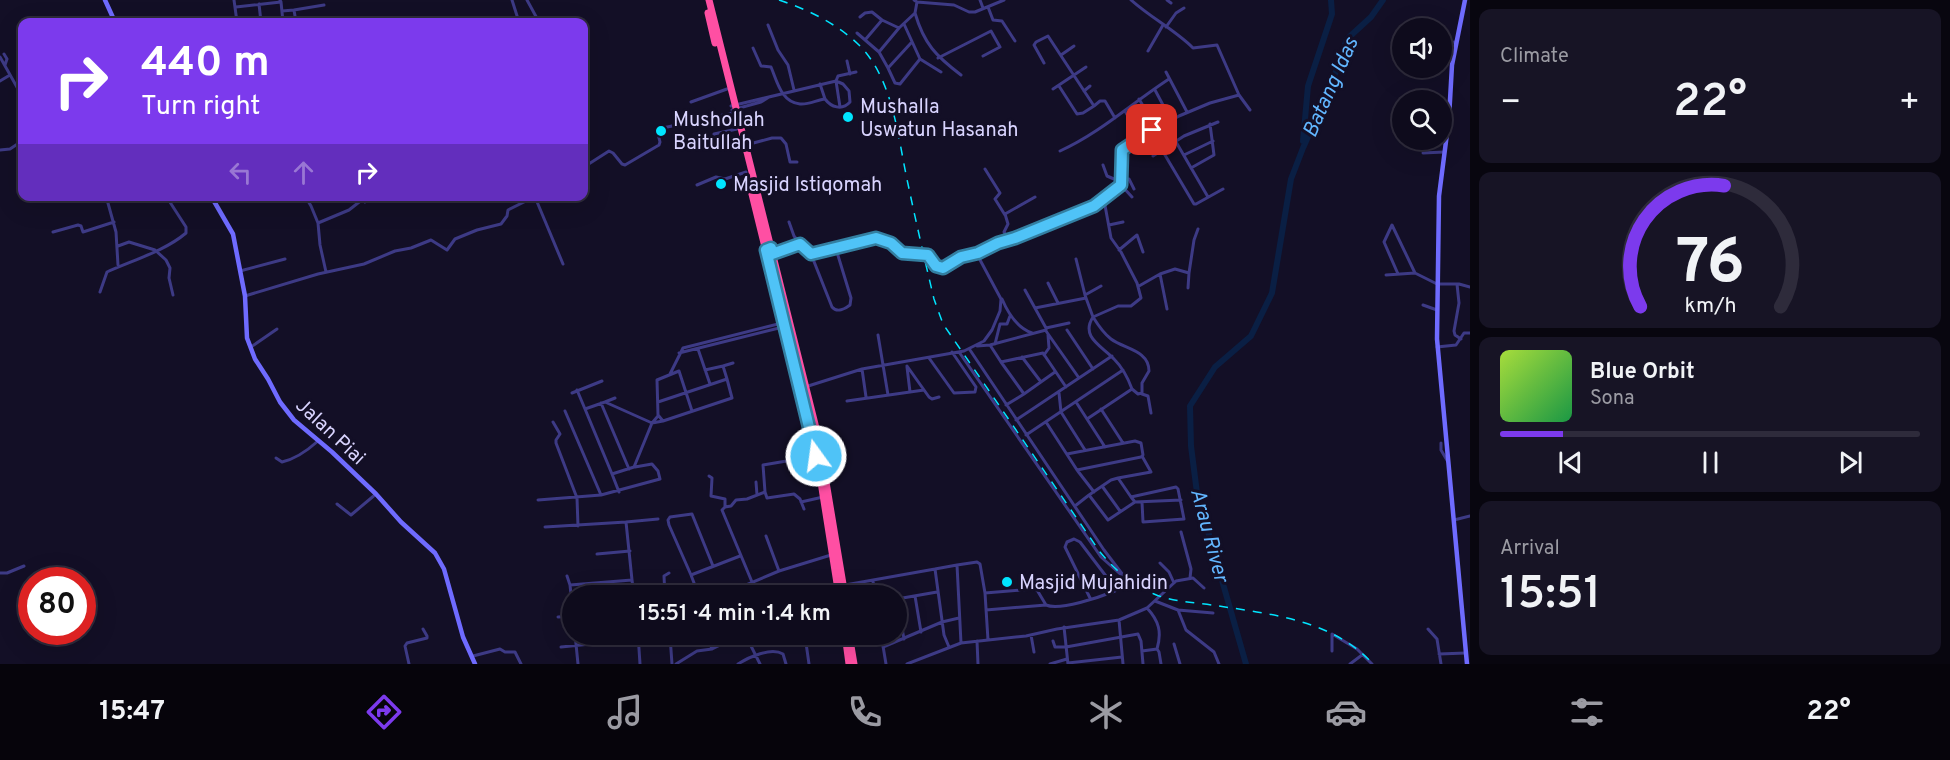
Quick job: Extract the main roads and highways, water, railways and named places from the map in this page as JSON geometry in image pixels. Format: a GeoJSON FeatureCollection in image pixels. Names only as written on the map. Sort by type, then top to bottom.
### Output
{"type":"FeatureCollection","features":[{"type":"Feature","properties":{"kind":"highway"},"geometry":{"type":"LineString","coordinates":[[705,0],[744,146],[747,168]]}},
{"type":"Feature","properties":{"kind":"highway"},"geometry":{"type":"LineString","coordinates":[[709,0],[727,89],[823,460],[839,585]]}},
{"type":"Feature","properties":{"kind":"highway"},"geometry":{"type":"LineString","coordinates":[[770,250],[784,325],[816,456],[836,554]]}},
{"type":"Feature","properties":{"kind":"highway"},"geometry":{"type":"LineString","coordinates":[[838,569],[843,585]]}},
{"type":"Feature","properties":{"kind":"highway"},"geometry":{"type":"LineString","coordinates":[[846,645],[849,664]]}},
{"type":"Feature","properties":{"kind":"highway"},"geometry":{"type":"LineString","coordinates":[[851,645],[854,664]]}},
{"type":"Feature","properties":{"kind":"waterway","name":"Batang Idas"},"geometry":{"type":"LineString","coordinates":[[1303,141],[1308,86],[1332,14],[1331,0]]}},
{"type":"Feature","properties":{"kind":"waterway","name":"Arau River"},"geometry":{"type":"LineString","coordinates":[[1246,664],[1197,493],[1191,446],[1190,406],[1215,367],[1251,336],[1272,293],[1291,179],[1332,83],[1347,39],[1371,17],[1383,0]]}},
{"type":"Feature","properties":{"kind":"railway"},"geometry":{"type":"LineString","coordinates":[[779,0],[812,13],[833,25],[861,47],[872,61],[881,77],[893,112],[934,299],[943,324],[1106,559],[1131,582],[1161,597],[1298,621],[1339,637],[1373,664]]}},
{"type":"Feature","properties":{"kind":"place","name":"Mushalla Uswatun Hasanah"},"geometry":{"type":"Point","coordinates":[848,117]}},
{"type":"Feature","properties":{"kind":"place","name":"Mushollah Baitullah"},"geometry":{"type":"Point","coordinates":[661,131]}},
{"type":"Feature","properties":{"kind":"place","name":"Masjid Istiqomah"},"geometry":{"type":"Point","coordinates":[721,184]}},
{"type":"Feature","properties":{"kind":"place","name":"Masjid Mujahidin"},"geometry":{"type":"Point","coordinates":[1007,582]}}]}
